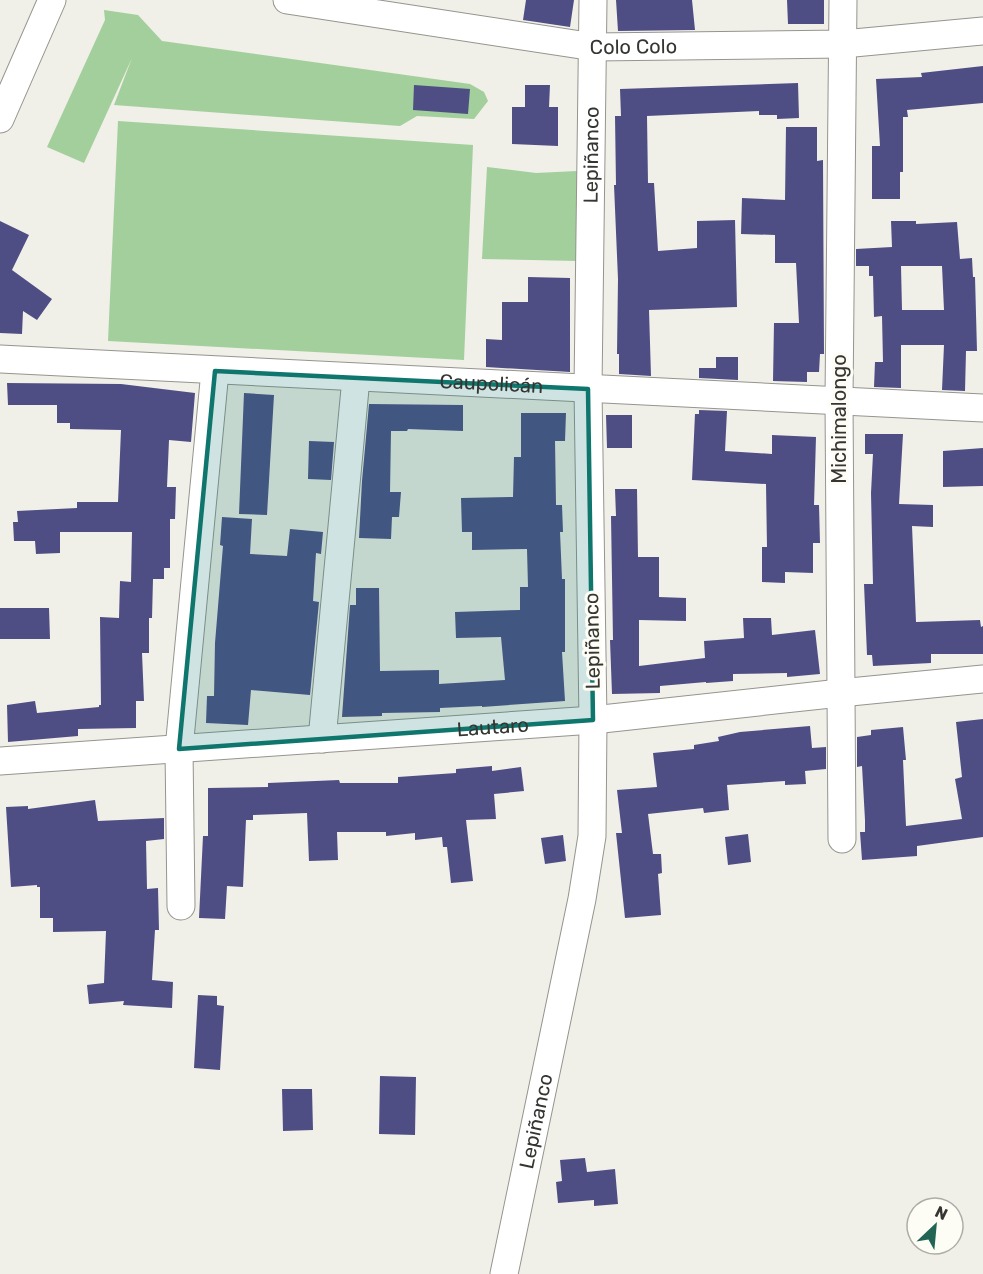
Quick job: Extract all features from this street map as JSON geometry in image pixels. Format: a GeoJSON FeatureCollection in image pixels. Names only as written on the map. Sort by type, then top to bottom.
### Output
{"type":"FeatureCollection","features":[{"type":"Feature","properties":{"kind":"street"},"geometry":{"type":"LineString","coordinates":[[0,119],[52,0]]}},
{"type":"Feature","properties":{"kind":"street","name":"Colo Colo"},"geometry":{"type":"LineString","coordinates":[[287,0],[594,47],[843,44],[983,31]]}},
{"type":"Feature","properties":{"kind":"street","name":"Lepiñanco"},"geometry":{"type":"LineString","coordinates":[[504,1274],[588,867],[592,836],[593,720],[588,389],[593,0]]}},
{"type":"Feature","properties":{"kind":"street","name":"Michimalongo"},"geometry":{"type":"LineString","coordinates":[[842,839],[838,400],[843,0]]}},
{"type":"Feature","properties":{"kind":"street","name":"Caupolicán"},"geometry":{"type":"LineString","coordinates":[[0,359],[983,408]]}},
{"type":"Feature","properties":{"kind":"street"},"geometry":{"type":"LineString","coordinates":[[181,906],[179,749],[215,371]]}},
{"type":"Feature","properties":{"kind":"street"},"geometry":{"type":"LineString","coordinates":[[322,739],[356,378]]}},
{"type":"Feature","properties":{"kind":"street","name":"Lautaro"},"geometry":{"type":"LineString","coordinates":[[0,761],[593,720],[983,679]]}},
{"type":"Feature","properties":{"kind":"highlighted area"},"geometry":{"type":"Polygon","coordinates":[[[215,371],[588,389],[593,720],[179,749],[215,371]]]}},
{"type":"Feature","properties":{"kind":"green space"},"geometry":{"type":"Polygon","coordinates":[[[104,10],[138,15],[162,41],[470,84],[484,92],[488,101],[474,119],[417,116],[400,126],[114,105],[132,58],[84,163],[47,147],[105,20],[104,10]]]}},
{"type":"Feature","properties":{"kind":"green space"},"geometry":{"type":"Polygon","coordinates":[[[118,121],[473,145],[464,360],[108,341],[118,121]]]}},
{"type":"Feature","properties":{"kind":"green space"},"geometry":{"type":"Polygon","coordinates":[[[487,167],[536,173],[577,171],[577,261],[482,259],[487,167]]]}},
{"type":"Feature","properties":{"kind":"building"},"geometry":{"type":"Polygon","coordinates":[[[526,0],[574,0],[570,27],[523,20],[526,0]]]}},
{"type":"Feature","properties":{"kind":"building"},"geometry":{"type":"Polygon","coordinates":[[[616,0],[692,0],[695,30],[618,31],[616,0]]]}},
{"type":"Feature","properties":{"kind":"building"},"geometry":{"type":"Polygon","coordinates":[[[787,0],[824,0],[824,24],[788,24],[787,0]]]}},
{"type":"Feature","properties":{"kind":"building"},"geometry":{"type":"Polygon","coordinates":[[[983,66],[983,103],[907,110],[908,117],[903,117],[903,172],[900,172],[900,199],[872,199],[872,146],[880,146],[876,79],[922,77],[921,73],[983,66]]]}},
{"type":"Feature","properties":{"kind":"building"},"geometry":{"type":"Polygon","coordinates":[[[798,83],[799,118],[777,119],[777,115],[759,115],[759,111],[647,116],[648,183],[654,183],[658,251],[697,248],[697,221],[735,220],[737,307],[649,310],[651,376],[619,374],[614,185],[616,185],[615,116],[621,116],[620,89],[798,83]]]}},
{"type":"Feature","properties":{"kind":"building"},"geometry":{"type":"Polygon","coordinates":[[[414,85],[470,89],[468,114],[413,110],[414,85]]]}},
{"type":"Feature","properties":{"kind":"building"},"geometry":{"type":"Polygon","coordinates":[[[525,85],[550,85],[549,107],[558,107],[558,146],[512,144],[512,107],[525,107],[525,85]]]}},
{"type":"Feature","properties":{"kind":"building"},"geometry":{"type":"Polygon","coordinates":[[[786,127],[817,127],[817,161],[823,160],[824,354],[820,354],[819,372],[807,372],[807,382],[773,381],[774,323],[799,323],[796,263],[775,263],[775,235],[741,234],[742,198],[785,200],[786,127]]]}},
{"type":"Feature","properties":{"kind":"building"},"geometry":{"type":"Polygon","coordinates":[[[0,221],[29,235],[12,270],[52,299],[37,320],[23,311],[22,334],[0,333],[0,221]]]}},
{"type":"Feature","properties":{"kind":"building"},"geometry":{"type":"Polygon","coordinates":[[[891,221],[916,221],[916,224],[957,222],[960,259],[972,258],[973,277],[975,277],[977,351],[966,351],[965,391],[942,390],[944,345],[901,345],[901,388],[874,387],[875,362],[883,362],[882,316],[874,317],[873,276],[869,276],[869,266],[856,266],[856,249],[892,247],[891,221]],[[901,266],[902,310],[944,310],[942,266],[901,266]]]}},
{"type":"Feature","properties":{"kind":"building"},"geometry":{"type":"Polygon","coordinates":[[[528,277],[570,278],[570,372],[486,367],[486,339],[502,340],[502,302],[528,302],[528,277]]]}},
{"type":"Feature","properties":{"kind":"building"},"geometry":{"type":"Polygon","coordinates":[[[716,357],[738,357],[738,380],[699,378],[699,368],[716,368],[716,357]]]}},
{"type":"Feature","properties":{"kind":"building"},"geometry":{"type":"Polygon","coordinates":[[[7,383],[121,384],[195,393],[191,442],[169,440],[167,487],[176,487],[175,519],[170,519],[170,568],[164,568],[164,579],[153,579],[152,618],[149,618],[149,653],[142,653],[144,701],[136,701],[136,728],[78,729],[78,736],[8,742],[7,705],[35,701],[37,713],[101,705],[100,617],[119,618],[120,581],[131,582],[132,532],[60,532],[60,553],[36,554],[35,541],[14,541],[13,522],[18,522],[17,511],[77,508],[77,502],[118,502],[121,430],[70,429],[70,423],[57,423],[57,405],[8,405],[7,383]]]}},
{"type":"Feature","properties":{"kind":"building"},"geometry":{"type":"Polygon","coordinates":[[[244,393],[274,395],[267,515],[239,514],[244,393]]]}},
{"type":"Feature","properties":{"kind":"building"},"geometry":{"type":"Polygon","coordinates":[[[369,404],[463,405],[463,431],[408,429],[407,431],[391,431],[390,492],[401,492],[399,517],[392,517],[391,539],[359,538],[369,404]]]}},
{"type":"Feature","properties":{"kind":"building"},"geometry":{"type":"Polygon","coordinates":[[[699,410],[727,411],[725,451],[772,454],[772,435],[816,437],[814,505],[819,505],[820,543],[813,543],[813,573],[785,572],[785,583],[762,582],[762,547],[767,547],[766,484],[692,480],[695,414],[699,414],[699,410]]]}},
{"type":"Feature","properties":{"kind":"building"},"geometry":{"type":"Polygon","coordinates":[[[521,413],[566,413],[565,441],[555,441],[556,505],[562,505],[563,532],[560,532],[562,579],[565,579],[565,652],[562,652],[565,701],[440,708],[440,712],[382,713],[382,716],[342,717],[350,605],[356,605],[356,588],[379,588],[380,671],[439,670],[439,684],[505,680],[501,637],[456,638],[455,612],[520,610],[520,587],[528,587],[527,549],[472,550],[472,532],[462,532],[461,498],[513,497],[514,457],[521,457],[521,413]]]}},
{"type":"Feature","properties":{"kind":"building"},"geometry":{"type":"Polygon","coordinates":[[[606,415],[632,415],[632,448],[607,448],[606,415]]]}},
{"type":"Feature","properties":{"kind":"building"},"geometry":{"type":"Polygon","coordinates":[[[865,434],[903,434],[899,504],[933,505],[933,527],[912,526],[916,622],[980,620],[981,627],[983,626],[983,654],[931,654],[931,663],[873,666],[872,655],[867,655],[864,584],[873,584],[871,493],[873,454],[865,454],[865,434]]]}},
{"type":"Feature","properties":{"kind":"building"},"geometry":{"type":"Polygon","coordinates":[[[309,441],[334,442],[331,480],[308,479],[309,441]]]}},
{"type":"Feature","properties":{"kind":"building"},"geometry":{"type":"Polygon","coordinates":[[[983,448],[983,486],[943,487],[943,451],[983,448]]]}},
{"type":"Feature","properties":{"kind":"building"},"geometry":{"type":"Polygon","coordinates":[[[615,489],[637,489],[638,557],[659,557],[659,597],[686,598],[686,621],[639,620],[639,666],[705,658],[704,641],[744,638],[743,618],[771,618],[772,635],[815,630],[820,674],[787,677],[787,673],[733,674],[733,681],[660,686],[660,693],[612,694],[611,516],[616,516],[615,489]]]}},
{"type":"Feature","properties":{"kind":"building"},"geometry":{"type":"Polygon","coordinates":[[[222,517],[252,519],[250,554],[287,556],[290,529],[323,532],[321,554],[316,553],[313,601],[319,602],[310,695],[251,690],[248,725],[206,723],[207,696],[214,696],[215,643],[223,546],[220,545],[222,517]]]}},
{"type":"Feature","properties":{"kind":"building"},"geometry":{"type":"Polygon","coordinates":[[[0,608],[49,608],[50,639],[0,639],[0,608]]]}},
{"type":"Feature","properties":{"kind":"building"},"geometry":{"type":"Polygon","coordinates":[[[983,719],[983,837],[917,846],[917,856],[862,860],[860,832],[865,832],[865,820],[862,766],[857,767],[857,737],[871,735],[871,730],[903,727],[906,760],[903,760],[906,826],[962,819],[955,779],[962,777],[956,722],[983,719]]]}},
{"type":"Feature","properties":{"kind":"building"},"geometry":{"type":"Polygon","coordinates":[[[810,726],[812,748],[826,747],[826,769],[805,771],[806,784],[785,785],[785,781],[727,785],[729,810],[704,813],[703,808],[648,814],[653,854],[661,854],[662,873],[658,874],[661,915],[625,918],[616,833],[622,833],[617,790],[657,787],[653,753],[694,749],[694,745],[719,741],[718,737],[740,732],[810,726]]]}},
{"type":"Feature","properties":{"kind":"building"},"geometry":{"type":"Polygon","coordinates":[[[492,766],[492,771],[521,767],[524,791],[494,794],[496,819],[466,820],[473,881],[451,883],[447,847],[443,847],[442,837],[415,840],[415,833],[386,836],[386,832],[337,832],[338,860],[309,861],[307,813],[253,815],[253,820],[246,820],[243,887],[227,886],[225,919],[199,918],[203,836],[208,836],[208,788],[268,787],[268,783],[339,780],[340,783],[398,783],[398,777],[456,773],[456,769],[492,766]]]}},
{"type":"Feature","properties":{"kind":"building"},"geometry":{"type":"Polygon","coordinates":[[[95,800],[98,821],[164,818],[164,839],[146,841],[147,889],[158,888],[159,930],[155,930],[152,980],[173,982],[172,1008],[123,1005],[124,1001],[89,1004],[87,985],[104,983],[106,931],[53,932],[53,918],[40,918],[40,887],[37,885],[11,887],[6,807],[28,806],[28,809],[95,800]]]}},
{"type":"Feature","properties":{"kind":"building"},"geometry":{"type":"Polygon","coordinates":[[[748,834],[751,862],[728,865],[725,837],[748,834]]]}},
{"type":"Feature","properties":{"kind":"building"},"geometry":{"type":"Polygon","coordinates":[[[563,835],[566,861],[545,864],[541,838],[563,835]]]}},
{"type":"Feature","properties":{"kind":"building"},"geometry":{"type":"Polygon","coordinates":[[[198,995],[217,996],[217,1005],[224,1006],[220,1070],[194,1068],[198,995]]]}},
{"type":"Feature","properties":{"kind":"building"},"geometry":{"type":"Polygon","coordinates":[[[380,1076],[416,1077],[415,1135],[379,1134],[380,1076]]]}},
{"type":"Feature","properties":{"kind":"building"},"geometry":{"type":"Polygon","coordinates":[[[282,1089],[312,1089],[313,1130],[283,1131],[282,1089]]]}},
{"type":"Feature","properties":{"kind":"building"},"geometry":{"type":"Polygon","coordinates":[[[585,1158],[587,1172],[615,1169],[618,1204],[594,1206],[594,1200],[558,1203],[556,1182],[562,1181],[560,1160],[585,1158]]]}}]}
